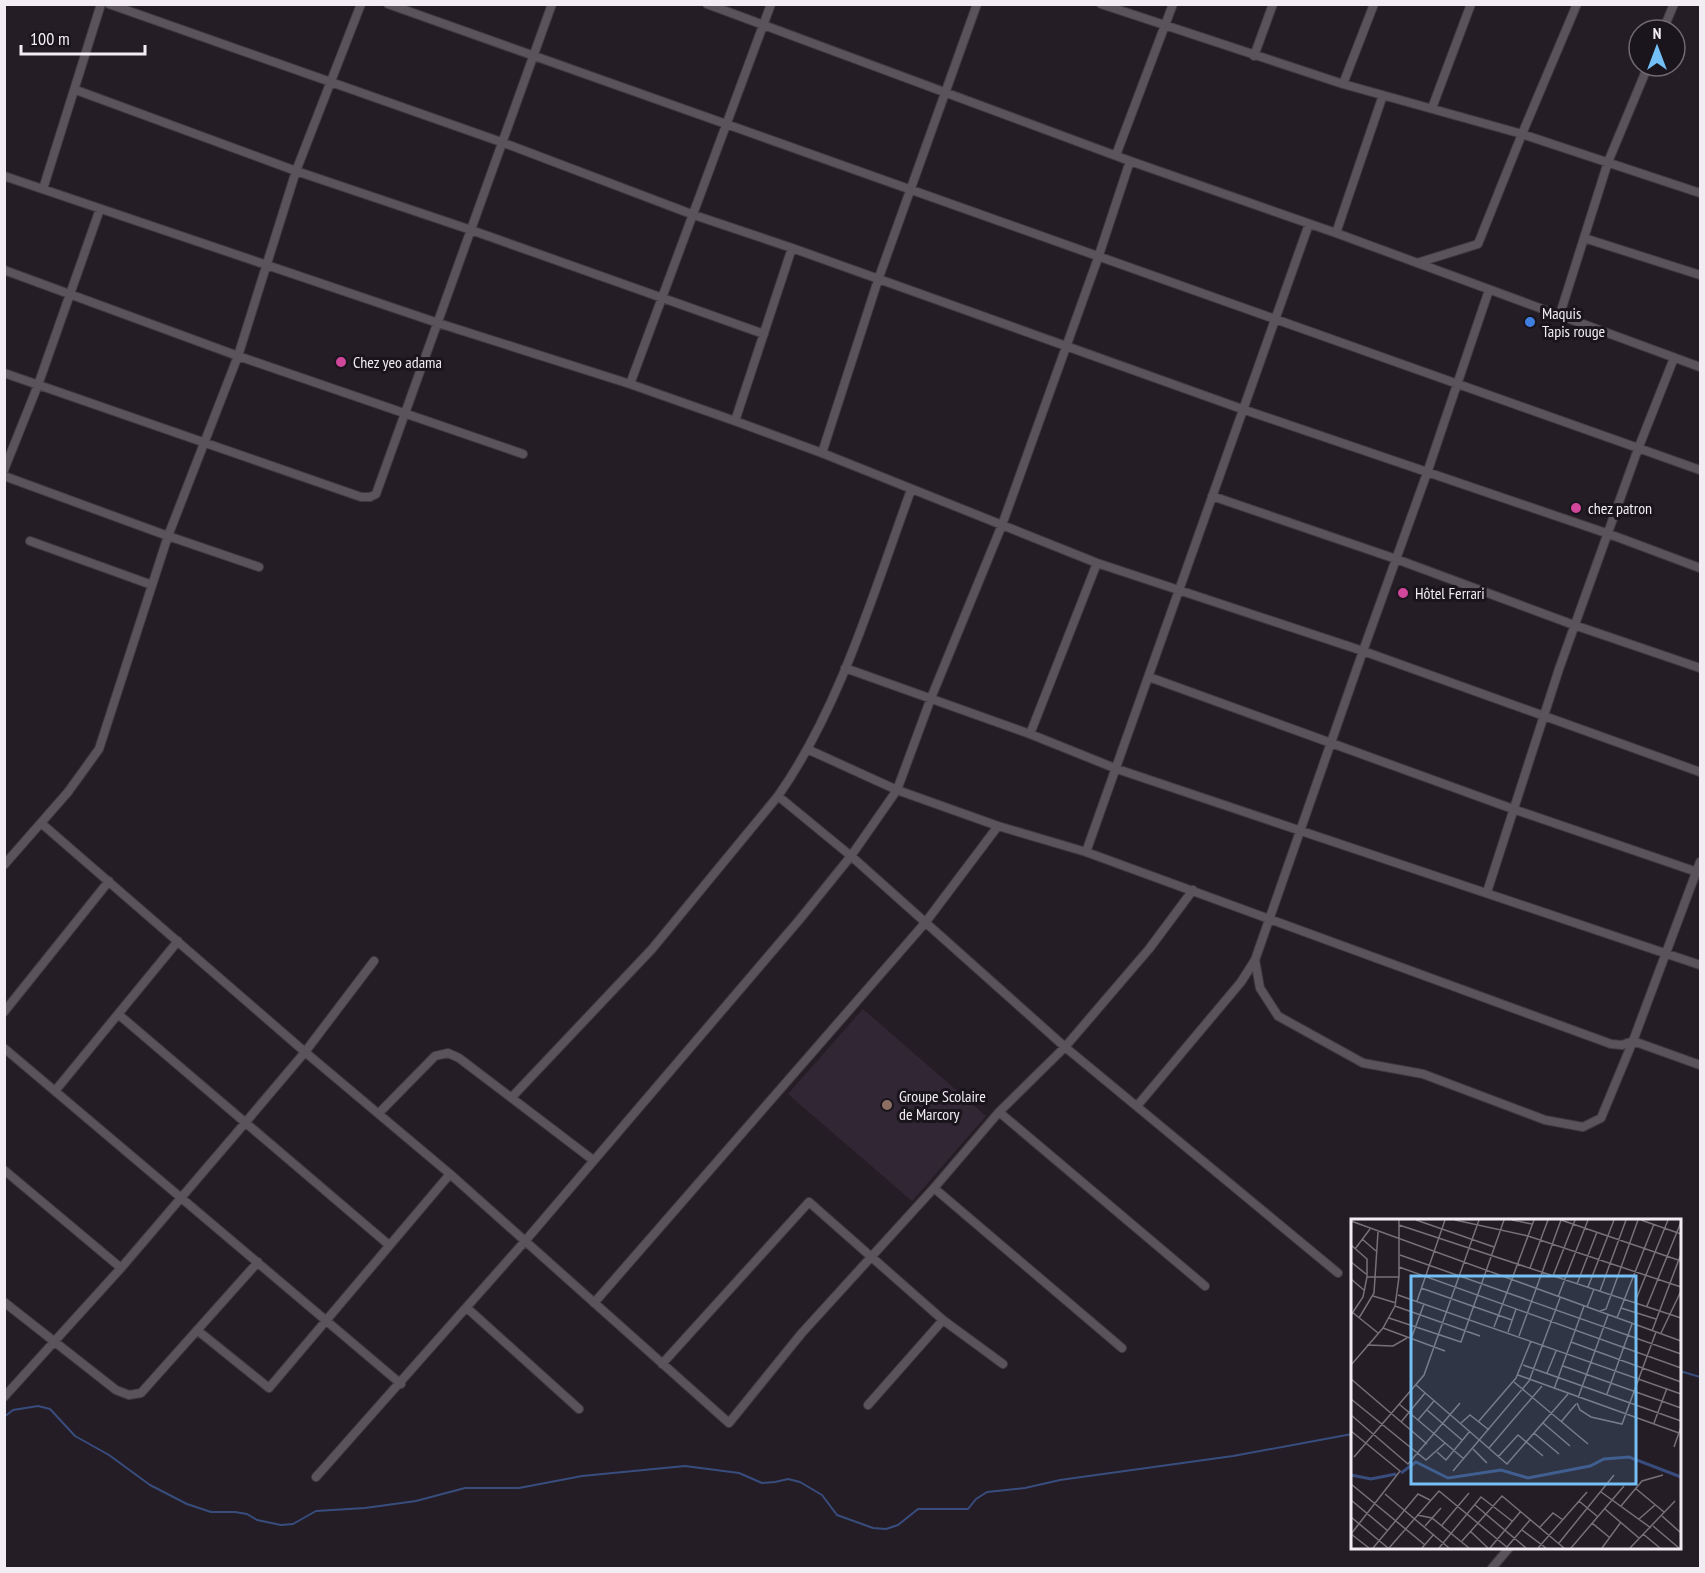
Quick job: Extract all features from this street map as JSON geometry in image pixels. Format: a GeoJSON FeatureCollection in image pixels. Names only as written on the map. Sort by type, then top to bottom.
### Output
{"type":"FeatureCollection","features":[{"type":"Feature","properties":{"kind":"street"},"geometry":{"type":"LineString","coordinates":[[43,189],[76,90],[101,4]]}},
{"type":"Feature","properties":{"kind":"street"},"geometry":{"type":"LineString","coordinates":[[109,4],[504,143],[694,215],[1701,568]]}},
{"type":"Feature","properties":{"kind":"street"},"geometry":{"type":"LineString","coordinates":[[4,865],[68,792],[99,749],[168,536],[238,356],[296,171],[361,4]]}},
{"type":"Feature","properties":{"kind":"street"},"geometry":{"type":"LineString","coordinates":[[388,4],[1457,386],[1701,470]]}},
{"type":"Feature","properties":{"kind":"street"},"geometry":{"type":"LineString","coordinates":[[4,373],[361,497],[376,494],[504,143],[552,4]]}},
{"type":"Feature","properties":{"kind":"street"},"geometry":{"type":"LineString","coordinates":[[707,4],[1701,367]]}},
{"type":"Feature","properties":{"kind":"street"},"geometry":{"type":"LineString","coordinates":[[630,384],[771,4]]}},
{"type":"Feature","properties":{"kind":"street"},"geometry":{"type":"LineString","coordinates":[[822,453],[878,280],[977,4]]}},
{"type":"Feature","properties":{"kind":"street"},"geometry":{"type":"LineString","coordinates":[[1101,4],[1343,84],[1522,134],[1699,190]]}},
{"type":"Feature","properties":{"kind":"street"},"geometry":{"type":"LineString","coordinates":[[1116,155],[1173,4]]}},
{"type":"Feature","properties":{"kind":"street"},"geometry":{"type":"LineString","coordinates":[[1254,56],[1273,4]]}},
{"type":"Feature","properties":{"kind":"street"},"geometry":{"type":"LineString","coordinates":[[1343,84],[1374,4]]}},
{"type":"Feature","properties":{"kind":"street"},"geometry":{"type":"LineString","coordinates":[[1432,108],[1472,4]]}},
{"type":"Feature","properties":{"kind":"street"},"geometry":{"type":"LineString","coordinates":[[1416,263],[1478,244],[1577,4]]}},
{"type":"Feature","properties":{"kind":"street"},"geometry":{"type":"LineString","coordinates":[[1668,18],[1674,4]]}},
{"type":"Feature","properties":{"kind":"street"},"geometry":{"type":"LineString","coordinates":[[1560,314],[1608,162],[1643,78]]}},
{"type":"Feature","properties":{"kind":"street"},"geometry":{"type":"LineString","coordinates":[[76,90],[296,171],[471,230],[764,334]]}},
{"type":"Feature","properties":{"kind":"street"},"geometry":{"type":"LineString","coordinates":[[1336,232],[1383,95]]}},
{"type":"Feature","properties":{"kind":"street"},"geometry":{"type":"LineString","coordinates":[[316,1478],[526,1240],[850,856],[897,790],[931,698],[1002,525],[1098,258],[1130,160]]}},
{"type":"Feature","properties":{"kind":"street"},"geometry":{"type":"LineString","coordinates":[[4,176],[438,323],[630,384],[822,453],[1097,563],[1363,651],[1701,772]]}},
{"type":"Feature","properties":{"kind":"street"},"geometry":{"type":"LineString","coordinates":[[4,470],[38,385],[100,209]]}},
{"type":"Feature","properties":{"kind":"street"},"geometry":{"type":"LineString","coordinates":[[1086,852],[1309,224]]}},
{"type":"Feature","properties":{"kind":"street"},"geometry":{"type":"LineString","coordinates":[[1584,238],[1701,274]]}},
{"type":"Feature","properties":{"kind":"street"},"geometry":{"type":"LineString","coordinates":[[735,421],[792,248]]}},
{"type":"Feature","properties":{"kind":"street"},"geometry":{"type":"LineString","coordinates":[[4,270],[238,356],[524,454]]}},
{"type":"Feature","properties":{"kind":"street"},"geometry":{"type":"LineString","coordinates":[[1137,1106],[1242,982],[1256,960],[1490,290]]}},
{"type":"Feature","properties":{"kind":"street"},"geometry":{"type":"LineString","coordinates":[[1487,892],[1574,625],[1674,358]]}},
{"type":"Feature","properties":{"kind":"street"},"geometry":{"type":"LineString","coordinates":[[4,476],[259,567]]}},
{"type":"Feature","properties":{"kind":"street"},"geometry":{"type":"LineString","coordinates":[[512,1097],[652,949],[796,771],[845,668],[911,490]]}},
{"type":"Feature","properties":{"kind":"street"},"geometry":{"type":"LineString","coordinates":[[1212,496],[1701,668]]}},
{"type":"Feature","properties":{"kind":"street"},"geometry":{"type":"LineString","coordinates":[[30,541],[152,585]]}},
{"type":"Feature","properties":{"kind":"street"},"geometry":{"type":"LineString","coordinates":[[1030,734],[1097,563]]}},
{"type":"Feature","properties":{"kind":"street"},"geometry":{"type":"LineString","coordinates":[[845,668],[1030,734],[1117,769],[1701,965]]}},
{"type":"Feature","properties":{"kind":"street"},"geometry":{"type":"LineString","coordinates":[[1149,677],[1513,809],[1699,873]]}},
{"type":"Feature","properties":{"kind":"street"},"geometry":{"type":"LineString","coordinates":[[807,749],[897,790],[998,826],[1086,852],[1611,1044],[1622,1045],[1633,1041],[1701,1065]]}},
{"type":"Feature","properties":{"kind":"street"},"geometry":{"type":"LineString","coordinates":[[778,796],[850,856],[1065,1047],[1338,1273]]}},
{"type":"Feature","properties":{"kind":"street"},"geometry":{"type":"LineString","coordinates":[[42,823],[305,1052],[526,1240],[729,1423],[801,1334],[934,1188],[999,1112],[1065,1047],[1149,949],[1193,891]]}},
{"type":"Feature","properties":{"kind":"street"},"geometry":{"type":"LineString","coordinates":[[594,1303],[925,923],[998,826]]}},
{"type":"Feature","properties":{"kind":"street"},"geometry":{"type":"LineString","coordinates":[[1256,960],[1260,988],[1278,1016],[1363,1063],[1423,1074],[1545,1120],[1583,1127],[1601,1118],[1699,873],[1701,862]]}},
{"type":"Feature","properties":{"kind":"street"},"geometry":{"type":"LineString","coordinates":[[4,1012],[109,882]]}},
{"type":"Feature","properties":{"kind":"street"},"geometry":{"type":"LineString","coordinates":[[55,1091],[178,942]]}},
{"type":"Feature","properties":{"kind":"street"},"geometry":{"type":"LineString","coordinates":[[4,1397],[121,1268],[245,1123],[305,1052],[374,961]]}},
{"type":"Feature","properties":{"kind":"street"},"geometry":{"type":"LineString","coordinates":[[118,1014],[389,1245]]}},
{"type":"Feature","properties":{"kind":"street"},"geometry":{"type":"LineString","coordinates":[[4,1048],[401,1384]]}},
{"type":"Feature","properties":{"kind":"street"},"geometry":{"type":"LineString","coordinates":[[379,1113],[435,1056],[448,1053],[459,1058],[512,1097],[593,1160]]}},
{"type":"Feature","properties":{"kind":"street"},"geometry":{"type":"LineString","coordinates":[[999,1112],[1205,1286]]}},
{"type":"Feature","properties":{"kind":"street"},"geometry":{"type":"LineString","coordinates":[[4,1170],[121,1268]]}},
{"type":"Feature","properties":{"kind":"street"},"geometry":{"type":"LineString","coordinates":[[197,1330],[269,1388],[450,1174]]}},
{"type":"Feature","properties":{"kind":"street"},"geometry":{"type":"LineString","coordinates":[[934,1188],[1122,1348]]}},
{"type":"Feature","properties":{"kind":"street"},"geometry":{"type":"LineString","coordinates":[[662,1364],[809,1202],[943,1320],[1003,1364]]}},
{"type":"Feature","properties":{"kind":"street"},"geometry":{"type":"LineString","coordinates":[[4,1302],[116,1390],[129,1395],[141,1393],[258,1262]]}},
{"type":"Feature","properties":{"kind":"street"},"geometry":{"type":"LineString","coordinates":[[467,1308],[579,1410]]}},
{"type":"Feature","properties":{"kind":"street"},"geometry":{"type":"LineString","coordinates":[[868,1405],[943,1320]]}},
{"type":"Feature","properties":{"kind":"street"},"geometry":{"type":"LineString","coordinates":[[1492,1569],[1508,1549]]}},
{"type":"Feature","properties":{"kind":"shaded area","name":"Groupe Scolaire de Marcory"},"geometry":{"type":"Polygon","coordinates":[[[863,1009],[986,1116],[912,1201],[788,1094],[863,1009]]]}},
{"type":"Feature","properties":{"kind":"waterway"},"geometry":{"type":"LineString","coordinates":[[1681,1371],[1700,1377]]}},
{"type":"Feature","properties":{"kind":"waterway"},"geometry":{"type":"LineString","coordinates":[[4,1417],[13,1410],[38,1406],[50,1409],[75,1436],[109,1455],[150,1485],[187,1504],[211,1512],[247,1514],[257,1520],[281,1525],[293,1524],[316,1511],[365,1508],[416,1501],[465,1488],[519,1488],[582,1476],[685,1466],[739,1473],[762,1483],[788,1479],[800,1482],[822,1495],[837,1515],[873,1528],[886,1529],[898,1525],[918,1509],[968,1509],[976,1499],[987,1492],[1233,1456],[1351,1434]]}},
{"type":"Feature","properties":{"kind":"place","name":"Maquis Tapis rouge"},"geometry":{"type":"Point","coordinates":[1530,322]}},
{"type":"Feature","properties":{"kind":"place","name":"Chez yeo adama"},"geometry":{"type":"Point","coordinates":[341,362]}},
{"type":"Feature","properties":{"kind":"place","name":"chez patron"},"geometry":{"type":"Point","coordinates":[1576,508]}},
{"type":"Feature","properties":{"kind":"place","name":"Hôtel Ferrari"},"geometry":{"type":"Point","coordinates":[1403,593]}},
{"type":"Feature","properties":{"kind":"place","name":"Groupe Scolaire de Marcory"},"geometry":{"type":"Point","coordinates":[887,1105]}}]}
